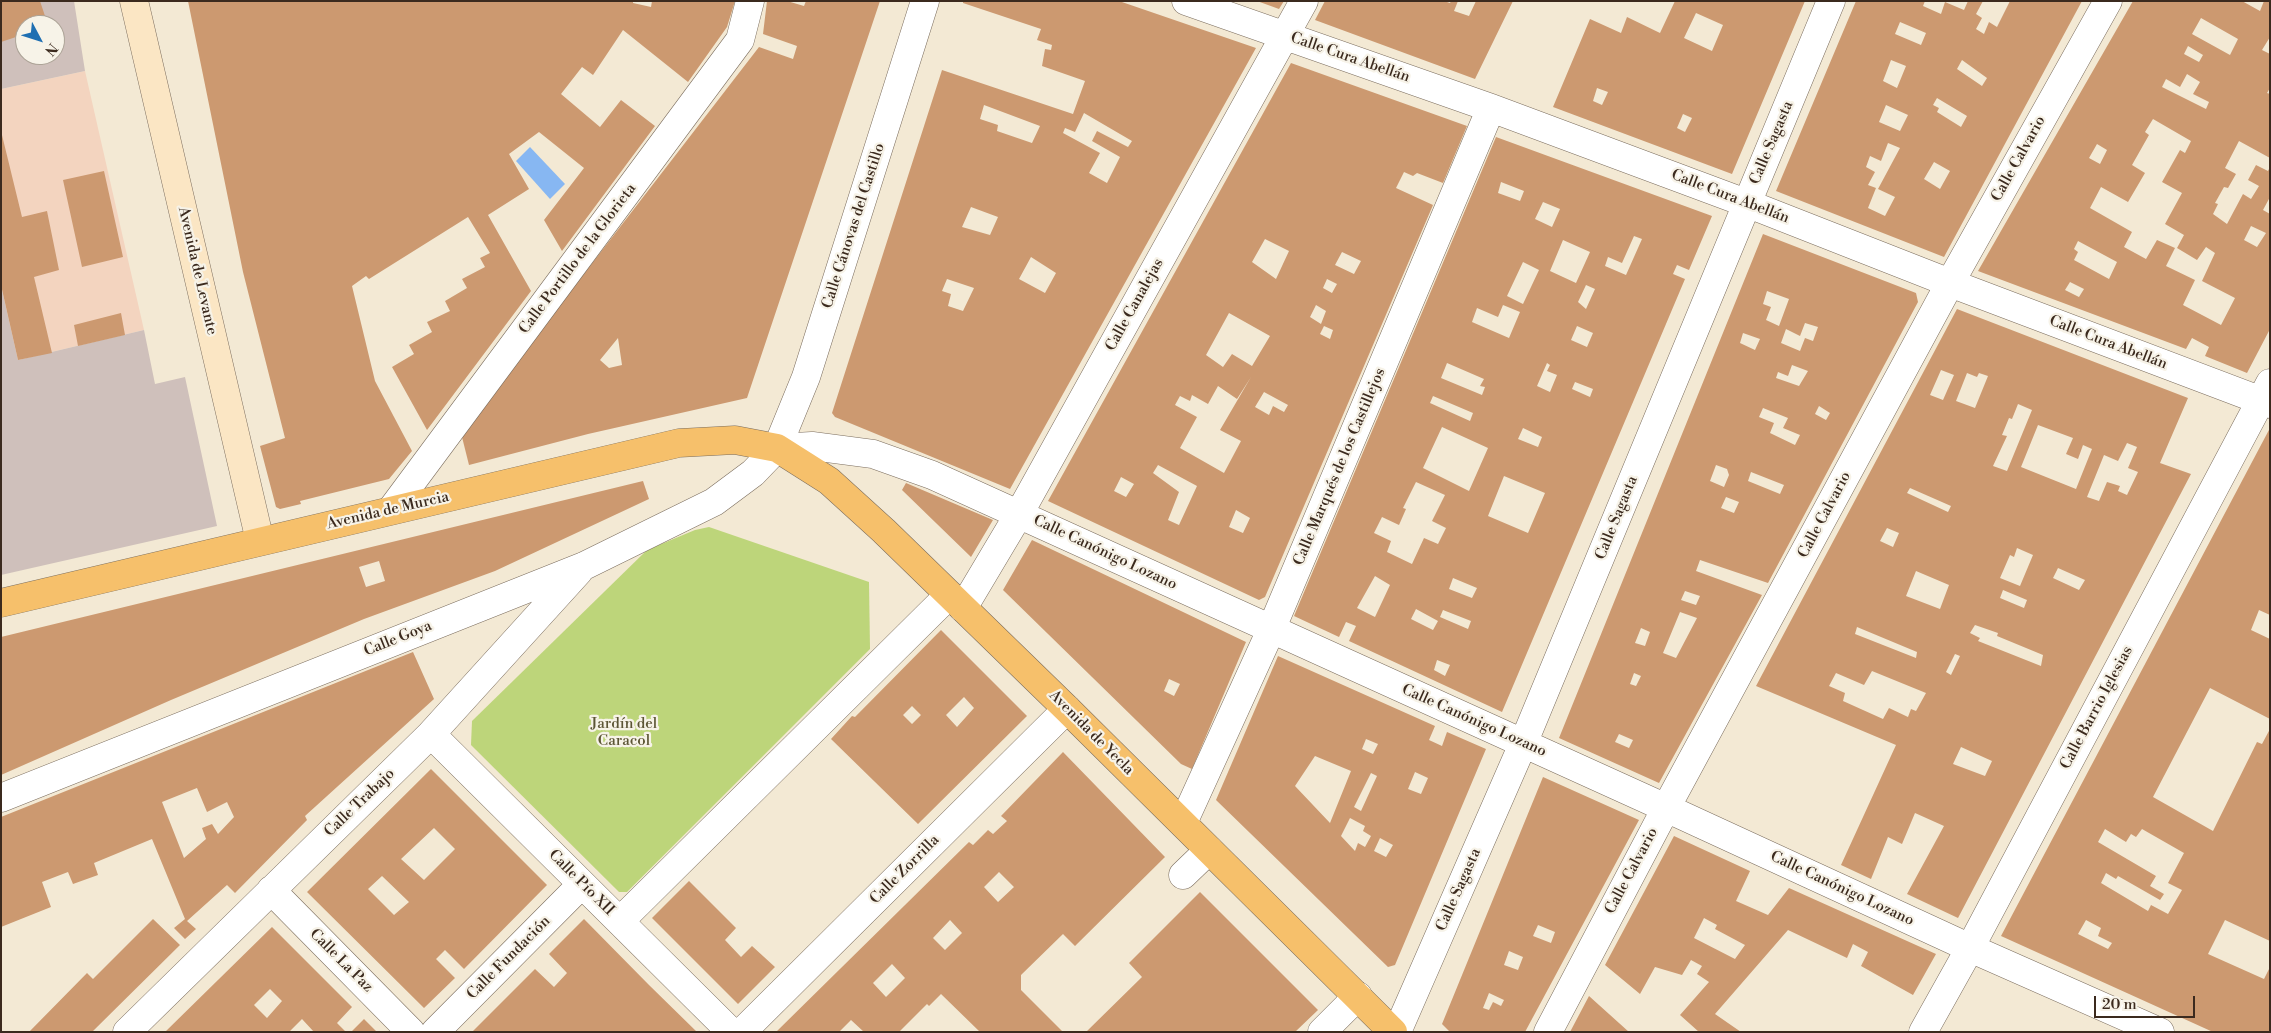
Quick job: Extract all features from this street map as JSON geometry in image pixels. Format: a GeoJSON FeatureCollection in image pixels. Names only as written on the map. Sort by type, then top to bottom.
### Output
{"type":"FeatureCollection","features":[{"type":"Feature","properties":{"kind":"main road","name":"Avenida de Levante"},"geometry":{"type":"LineString","coordinates":[[134,1],[260,541]]}},
{"type":"Feature","properties":{"kind":"main road","name":"Avenida de Murcia"},"geometry":{"type":"LineString","coordinates":[[1,603],[679,443],[735,440],[777,448]]}},
{"type":"Feature","properties":{"kind":"main road","name":"Avenida de Yecla"},"geometry":{"type":"LineString","coordinates":[[777,448],[829,481],[956,601],[1395,1032]]}},
{"type":"Feature","properties":{"kind":"street","name":"Calle Portillo de la Glorieta"},"geometry":{"type":"LineString","coordinates":[[391,510],[740,40],[750,1]]}},
{"type":"Feature","properties":{"kind":"street","name":"Calle Cánovas del Castillo"},"geometry":{"type":"LineString","coordinates":[[777,448],[806,377],[925,1]]}},
{"type":"Feature","properties":{"kind":"street","name":"Calle Cura Abellán"},"geometry":{"type":"LineString","coordinates":[[1186,1],[1491,108],[1746,203],[1950,283],[2267,396]]}},
{"type":"Feature","properties":{"kind":"street","name":"Calle Canalejas"},"geometry":{"type":"LineString","coordinates":[[620,921],[956,601],[1019,514],[1304,1]]}},
{"type":"Feature","properties":{"kind":"street","name":"Calle Sagasta"},"geometry":{"type":"LineString","coordinates":[[1395,1032],[1523,744],[1746,203],[1832,1]]}},
{"type":"Feature","properties":{"kind":"street","name":"Calle Calvario"},"geometry":{"type":"LineString","coordinates":[[1548,1032],[1666,808],[1950,283],[2108,1]]}},
{"type":"Feature","properties":{"kind":"street","name":"Calle Marqués de los Castillejos"},"geometry":{"type":"LineString","coordinates":[[1182,823],[1271,630],[1491,108]]}},
{"type":"Feature","properties":{"kind":"street","name":"Calle Barrio Iglesias"},"geometry":{"type":"LineString","coordinates":[[1923,1032],[2267,396]]}},
{"type":"Feature","properties":{"kind":"street","name":"Calle Canónigo Lozano"},"geometry":{"type":"LineString","coordinates":[[777,448],[812,446],[872,454],[932,475],[1970,948],[2160,1032]]}},
{"type":"Feature","properties":{"kind":"street","name":"Calle Goya"},"geometry":{"type":"LineString","coordinates":[[1,798],[584,566],[714,502],[753,473],[777,448]]}},
{"type":"Feature","properties":{"kind":"street","name":"Calle Trabajo"},"geometry":{"type":"LineString","coordinates":[[127,1032],[431,734],[584,566]]}},
{"type":"Feature","properties":{"kind":"street","name":"Calle Zorrilla"},"geometry":{"type":"LineString","coordinates":[[742,1032],[1067,709]]}},
{"type":"Feature","properties":{"kind":"street","name":"Calle Pío XII"},"geometry":{"type":"LineString","coordinates":[[431,734],[731,1032]]}},
{"type":"Feature","properties":{"kind":"street"},"geometry":{"type":"LineString","coordinates":[[1183,875],[1209,850]]}},
{"type":"Feature","properties":{"kind":"street","name":"Calle Fundación"},"geometry":{"type":"LineString","coordinates":[[435,1032],[582,884]]}},
{"type":"Feature","properties":{"kind":"street","name":"Calle La Paz"},"geometry":{"type":"LineString","coordinates":[[271,890],[411,1032]]}},
{"type":"Feature","properties":{"kind":"street"},"geometry":{"type":"LineString","coordinates":[[1322,1032],[1358,996]]}},
{"type":"Feature","properties":{"kind":"shaded area"},"geometry":{"type":"Polygon","coordinates":[[[1,1],[74,1],[85,71],[1,89],[1,1]]]}},
{"type":"Feature","properties":{"kind":"shaded area"},"geometry":{"type":"Polygon","coordinates":[[[85,71],[144,330],[18,360],[1,285],[1,89],[85,71]]]}},
{"type":"Feature","properties":{"kind":"shaded area"},"geometry":{"type":"Polygon","coordinates":[[[1,285],[18,360],[144,330],[155,384],[185,377],[217,526],[1,575],[1,285]]]}},
{"type":"Feature","properties":{"kind":"green space","name":"Jardín del Caracol"},"geometry":{"type":"Polygon","coordinates":[[[709,527],[869,582],[870,649],[627,892],[619,892],[471,745],[472,721],[647,550],[695,530],[709,527]]]}},
{"type":"Feature","properties":{"kind":"water"},"geometry":{"type":"Polygon","coordinates":[[[530,147],[565,184],[550,199],[516,161],[530,147]]]}},
{"type":"Feature","properties":{"kind":"building"},"geometry":{"type":"Polygon","coordinates":[[[1,1],[40,1],[45,15],[15,15],[15,37],[1,42],[1,1]]]}},
{"type":"Feature","properties":{"kind":"building"},"geometry":{"type":"Polygon","coordinates":[[[188,1],[633,1],[633,3],[651,7],[652,1],[735,1],[727,27],[688,82],[623,30],[593,75],[582,67],[561,94],[600,127],[621,100],[655,126],[562,251],[544,220],[584,168],[539,132],[509,154],[529,189],[488,215],[531,291],[427,430],[392,367],[414,354],[409,345],[432,332],[427,322],[450,311],[445,301],[467,288],[462,279],[485,267],[480,258],[490,253],[468,217],[369,279],[366,276],[352,286],[375,381],[412,451],[389,479],[300,501],[301,504],[280,509],[276,507],[260,446],[285,438],[243,272],[188,1]]]}},
{"type":"Feature","properties":{"kind":"building"},"geometry":{"type":"Polygon","coordinates":[[[767,1],[787,1],[804,6],[806,1],[880,1],[747,398],[588,434],[469,465],[461,433],[759,47],[793,59],[797,46],[763,34],[767,1]],[[618,338],[600,360],[609,368],[622,365],[618,338]]]}},
{"type":"Feature","properties":{"kind":"building"},"geometry":{"type":"Polygon","coordinates":[[[963,1],[1119,1],[1256,48],[1010,489],[835,417],[832,413],[942,70],[1073,114],[1085,81],[1042,66],[1045,49],[1051,50],[1052,45],[1037,40],[1041,29],[963,3],[963,1]],[[984,105],[980,119],[998,125],[997,131],[1032,143],[1040,126],[984,105]],[[1084,113],[1075,132],[1065,128],[1063,133],[1100,153],[1089,173],[1107,183],[1120,157],[1092,141],[1097,131],[1128,147],[1132,141],[1084,113]],[[971,207],[962,227],[990,235],[998,217],[971,207]],[[1031,257],[1019,279],[1045,293],[1056,273],[1031,257]],[[947,279],[942,291],[951,294],[948,306],[963,311],[974,288],[947,279]]]}},
{"type":"Feature","properties":{"kind":"building"},"geometry":{"type":"Polygon","coordinates":[[[1257,1],[1284,1],[1279,9],[1257,1]]]}},
{"type":"Feature","properties":{"kind":"building"},"geometry":{"type":"Polygon","coordinates":[[[1325,1],[1444,1],[1450,3],[1451,1],[1458,1],[1454,11],[1469,16],[1476,1],[1513,1],[1475,79],[1315,20],[1325,1]]]}},
{"type":"Feature","properties":{"kind":"building"},"geometry":{"type":"Polygon","coordinates":[[[1675,1],[1805,1],[1732,174],[1553,107],[1590,19],[1621,33],[1627,17],[1660,33],[1675,1]],[[1696,13],[1684,38],[1712,51],[1723,25],[1696,13]],[[1597,88],[1593,101],[1602,105],[1608,92],[1597,88]],[[1683,114],[1677,128],[1685,132],[1692,118],[1683,114]]]}},
{"type":"Feature","properties":{"kind":"building"},"geometry":{"type":"Polygon","coordinates":[[[1856,1],[1925,1],[1923,6],[1941,14],[1945,2],[1964,10],[1968,1],[1983,1],[1976,14],[1982,18],[1976,29],[1984,34],[1989,22],[1997,27],[2010,1],[2082,1],[1944,257],[1776,191],[1856,1]],[[1900,22],[1895,34],[1921,45],[1926,33],[1900,22]],[[1891,60],[1883,81],[1897,88],[1906,66],[1891,60]],[[1962,60],[1957,69],[1982,86],[1987,78],[1962,60]],[[1937,98],[1933,105],[1939,108],[1937,112],[1961,127],[1967,116],[1937,98]],[[1886,105],[1879,122],[1900,131],[1908,115],[1886,105]],[[1888,143],[1881,161],[1870,156],[1866,167],[1875,172],[1868,185],[1876,188],[1868,208],[1885,216],[1895,197],[1878,189],[1900,148],[1888,143]],[[1934,162],[1924,179],[1940,189],[1950,171],[1934,162]]]}},
{"type":"Feature","properties":{"kind":"building"},"geometry":{"type":"Polygon","coordinates":[[[2133,1],[2242,1],[2260,11],[2264,1],[2270,1],[2270,37],[2262,50],[2270,54],[2270,88],[2267,93],[2270,94],[2270,158],[2239,141],[2225,168],[2236,174],[2228,188],[2224,187],[2215,203],[2218,204],[2213,214],[2227,224],[2243,194],[2251,199],[2259,186],[2248,180],[2256,165],[2268,171],[2270,167],[2270,197],[2263,210],[2270,214],[2270,329],[2247,373],[2205,356],[2209,347],[2192,338],[2186,349],[1978,271],[2133,1]],[[2201,18],[2192,34],[2230,55],[2238,39],[2201,18]],[[2188,46],[2184,54],[2199,62],[2203,55],[2188,46]],[[2187,74],[2180,87],[2166,79],[2162,87],[2206,109],[2209,102],[2193,94],[2200,82],[2187,74]],[[2153,119],[2145,132],[2149,135],[2132,165],[2145,173],[2128,202],[2101,187],[2090,208],[2132,232],[2124,247],[2146,259],[2157,240],[2175,248],[2166,266],[2195,280],[2183,305],[2221,325],[2235,298],[2202,281],[2215,253],[2206,247],[2197,260],[2177,248],[2184,235],[2165,224],[2182,193],[2162,182],[2180,150],[2185,153],[2191,141],[2153,119]],[[2097,144],[2089,158],[2100,164],[2107,150],[2097,144]],[[2251,226],[2244,240],[2257,247],[2266,233],[2251,226]],[[2078,241],[2074,249],[2078,252],[2074,260],[2109,279],[2117,262],[2078,241]],[[2070,282],[2065,290],[2079,297],[2084,289],[2070,282]]]}},
{"type":"Feature","properties":{"kind":"building"},"geometry":{"type":"Polygon","coordinates":[[[1291,63],[1467,126],[1443,183],[1417,173],[1413,176],[1404,172],[1396,188],[1433,205],[1265,597],[1259,600],[1048,501],[1291,63]],[[1265,239],[1252,262],[1276,279],[1289,251],[1265,239]],[[1342,252],[1335,265],[1354,274],[1361,261],[1342,252]],[[1327,279],[1323,288],[1332,293],[1337,284],[1327,279]],[[1316,305],[1310,317],[1321,324],[1326,311],[1316,305]],[[1229,313],[1206,355],[1223,367],[1232,354],[1252,366],[1270,336],[1229,313]],[[1324,326],[1320,334],[1330,339],[1333,330],[1324,326]],[[1251,377],[1237,399],[1218,386],[1208,404],[1192,395],[1190,401],[1180,396],[1175,405],[1197,417],[1180,448],[1224,473],[1241,441],[1220,430],[1251,377]],[[1264,392],[1255,407],[1269,415],[1273,406],[1284,412],[1288,405],[1264,392]],[[1158,465],[1153,473],[1179,492],[1168,520],[1179,525],[1197,486],[1158,465]],[[1121,477],[1114,491],[1126,497],[1134,484],[1121,477]],[[1236,510],[1229,527],[1243,533],[1250,518],[1236,510]]]}},
{"type":"Feature","properties":{"kind":"building"},"geometry":{"type":"Polygon","coordinates":[[[1,131],[22,217],[47,211],[59,270],[34,277],[52,353],[18,360],[1,285],[1,131]]]}},
{"type":"Feature","properties":{"kind":"building"},"geometry":{"type":"Polygon","coordinates":[[[1496,137],[1712,216],[1689,270],[1677,265],[1673,274],[1685,279],[1502,712],[1349,641],[1356,626],[1346,622],[1339,637],[1294,616],[1496,137]],[[1501,182],[1498,193],[1520,201],[1524,191],[1501,182]],[[1543,202],[1535,219],[1552,227],[1560,209],[1543,202]],[[1634,236],[1622,263],[1608,257],[1605,266],[1626,275],[1642,239],[1634,236]],[[1563,240],[1550,271],[1576,283],[1590,252],[1563,240]],[[1523,262],[1507,296],[1523,304],[1539,270],[1523,262]],[[1586,285],[1578,302],[1586,309],[1595,289],[1586,285]],[[1503,305],[1498,317],[1477,308],[1472,322],[1509,338],[1520,312],[1503,305]],[[1577,326],[1571,340],[1587,347],[1593,333],[1577,326]],[[1447,363],[1441,378],[1482,395],[1485,387],[1480,386],[1484,379],[1447,363]],[[1547,363],[1537,386],[1550,392],[1557,375],[1547,371],[1550,365],[1547,363]],[[1575,382],[1572,389],[1590,397],[1593,389],[1575,382]],[[1433,396],[1430,403],[1470,421],[1473,413],[1433,396]],[[1442,427],[1423,468],[1469,491],[1488,448],[1442,427]],[[1523,428],[1518,439],[1538,447],[1542,437],[1523,428]],[[1504,476],[1488,516],[1528,533],[1545,493],[1504,476]],[[1416,482],[1403,508],[1406,509],[1399,525],[1382,517],[1374,533],[1391,541],[1387,552],[1412,564],[1424,538],[1438,544],[1446,528],[1432,521],[1445,495],[1416,482]],[[1375,576],[1357,608],[1375,617],[1390,585],[1375,576]],[[1453,578],[1449,589],[1472,598],[1477,588],[1453,578]],[[1416,609],[1411,619],[1433,630],[1438,621],[1416,609]],[[1443,610],[1440,617],[1468,629],[1471,621],[1443,610]],[[1437,660],[1434,670],[1445,676],[1450,665],[1437,660]]]}},
{"type":"Feature","properties":{"kind":"building"},"geometry":{"type":"Polygon","coordinates":[[[104,171],[123,257],[82,267],[63,180],[104,171]]]}},
{"type":"Feature","properties":{"kind":"building"},"geometry":{"type":"Polygon","coordinates":[[[1763,234],[1916,293],[1918,302],[1768,583],[1700,560],[1696,571],[1762,595],[1659,783],[1559,738],[1763,234]],[[1767,291],[1763,304],[1771,307],[1766,320],[1779,326],[1789,299],[1767,291]],[[1805,323],[1800,336],[1786,329],[1781,343],[1800,351],[1805,338],[1813,341],[1818,327],[1805,323]],[[1743,333],[1740,343],[1755,350],[1760,339],[1743,333]],[[1792,365],[1788,376],[1778,372],[1776,378],[1799,386],[1808,371],[1792,365]],[[1819,406],[1815,414],[1826,420],[1830,413],[1819,406]],[[1763,408],[1759,417],[1774,423],[1770,433],[1795,445],[1800,435],[1783,428],[1788,418],[1763,408]],[[1716,465],[1710,481],[1724,487],[1729,475],[1727,469],[1716,465]],[[1751,472],[1748,481],[1780,494],[1784,485],[1751,472]],[[1726,497],[1721,508],[1734,513],[1739,502],[1726,497]],[[1685,591],[1681,600],[1696,605],[1700,596],[1685,591]],[[1680,612],[1663,653],[1676,658],[1697,618],[1680,612]],[[1641,628],[1635,643],[1645,646],[1650,632],[1641,628]],[[1634,673],[1630,684],[1636,686],[1641,676],[1634,673]],[[1619,734],[1615,742],[1629,748],[1633,740],[1619,734]]]}},
{"type":"Feature","properties":{"kind":"building"},"geometry":{"type":"Polygon","coordinates":[[[1957,309],[2188,398],[2160,463],[2191,474],[1958,918],[1907,894],[1944,826],[1915,813],[1902,844],[1888,837],[1871,879],[1841,865],[1896,745],[1756,686],[1957,309]],[[1941,370],[1930,395],[1943,400],[1954,375],[1941,370]],[[1967,373],[1956,401],[1975,408],[1988,376],[1979,373],[1977,377],[1967,373]],[[2018,404],[2012,419],[2009,418],[2002,435],[2007,436],[1993,466],[2007,471],[2032,410],[2018,404]],[[2038,425],[2021,467],[2076,489],[2092,449],[2083,445],[2078,459],[2066,454],[2073,438],[2038,425]],[[2127,443],[2118,461],[2104,455],[2087,497],[2099,501],[2107,482],[2120,486],[2118,491],[2127,495],[2138,472],[2128,468],[2137,447],[2127,443]],[[1910,488],[1907,493],[1948,512],[1951,506],[1910,488]],[[1887,528],[1880,541],[1893,547],[1899,533],[1887,528]],[[2017,548],[2014,557],[2010,555],[2000,578],[2020,586],[2033,555],[2017,548]],[[2058,568],[2053,578],[2079,590],[2085,580],[2058,568]],[[1916,571],[1906,596],[1940,609],[1949,585],[1916,571]],[[2003,590],[2000,598],[2024,608],[2027,600],[2003,590]],[[1975,625],[1970,633],[1980,638],[1978,641],[2041,666],[2043,655],[1997,636],[1998,633],[1975,625]],[[1857,627],[1855,634],[1916,658],[1917,652],[1857,627]],[[1955,654],[1946,672],[1951,675],[1960,656],[1955,654]],[[1872,671],[1864,685],[1836,673],[1829,686],[1845,693],[1843,701],[1883,719],[1889,708],[1908,717],[1911,709],[1916,711],[1926,693],[1872,671]],[[1961,747],[1953,764],[1985,776],[1992,761],[1961,747]]]}},
{"type":"Feature","properties":{"kind":"building"},"geometry":{"type":"Polygon","coordinates":[[[121,313],[125,335],[78,346],[74,325],[121,313]]]}},
{"type":"Feature","properties":{"kind":"building"},"geometry":{"type":"Polygon","coordinates":[[[2270,428],[2270,615],[2259,610],[2251,630],[2270,639],[2270,719],[2210,688],[2153,797],[2213,831],[2257,742],[2262,744],[2270,729],[2270,941],[2225,920],[2208,954],[2264,979],[2270,967],[2270,1032],[2213,1032],[2001,936],[2270,428]],[[2105,829],[2098,842],[2156,876],[2150,886],[2164,894],[2160,900],[2118,876],[2116,879],[2106,873],[2101,883],[2148,911],[2151,905],[2168,914],[2182,890],[2168,883],[2184,853],[2142,829],[2136,837],[2131,834],[2126,842],[2105,829]],[[2086,920],[2078,934],[2108,949],[2112,943],[2098,936],[2101,928],[2086,920]]]}},
{"type":"Feature","properties":{"kind":"building"},"geometry":{"type":"Polygon","coordinates":[[[643,481],[649,499],[495,571],[364,619],[171,700],[1,775],[1,637],[643,481]],[[379,561],[359,567],[366,587],[385,581],[379,561]]]}},
{"type":"Feature","properties":{"kind":"building"},"geometry":{"type":"Polygon","coordinates":[[[906,483],[993,520],[971,557],[902,490],[906,483]]]}},
{"type":"Feature","properties":{"kind":"building"},"geometry":{"type":"Polygon","coordinates":[[[1032,540],[1246,642],[1192,769],[1181,764],[1003,590],[1032,540]],[[1169,679],[1164,691],[1174,696],[1180,684],[1169,679]]]}},
{"type":"Feature","properties":{"kind":"building"},"geometry":{"type":"Polygon","coordinates":[[[941,630],[1027,716],[918,824],[831,739],[852,716],[855,717],[941,630]],[[964,697],[946,715],[957,727],[974,708],[964,697]],[[912,706],[903,715],[912,724],[921,715],[912,706]]]}},
{"type":"Feature","properties":{"kind":"building"},"geometry":{"type":"Polygon","coordinates":[[[413,652],[434,699],[305,816],[307,820],[235,893],[227,885],[187,921],[196,929],[185,939],[174,928],[185,919],[152,839],[94,863],[98,875],[73,884],[68,872],[42,882],[51,907],[1,927],[1,817],[413,652]],[[197,788],[162,802],[184,858],[206,839],[202,828],[212,824],[218,834],[234,817],[227,802],[207,812],[197,788]]]}},
{"type":"Feature","properties":{"kind":"building"},"geometry":{"type":"Polygon","coordinates":[[[1278,656],[1435,726],[1429,740],[1442,746],[1447,732],[1486,749],[1395,965],[1388,967],[1216,800],[1278,656]],[[1366,739],[1362,749],[1373,754],[1378,744],[1366,739]],[[1315,756],[1295,786],[1330,823],[1351,771],[1315,756]],[[1415,772],[1408,789],[1421,794],[1428,778],[1415,772]],[[1371,773],[1354,807],[1361,811],[1377,776],[1371,773]],[[1350,818],[1341,836],[1355,851],[1358,843],[1365,847],[1371,836],[1363,831],[1365,826],[1350,818]],[[1380,838],[1374,851],[1386,857],[1393,845],[1380,838]]]}},
{"type":"Feature","properties":{"kind":"building"},"geometry":{"type":"Polygon","coordinates":[[[1063,752],[1165,857],[1075,946],[1063,934],[1021,975],[1021,990],[1063,1032],[980,1032],[941,994],[929,1006],[927,1004],[899,1032],[864,1032],[851,1020],[839,1032],[776,1032],[969,842],[973,845],[988,830],[993,834],[1007,821],[1001,816],[1063,752]],[[999,872],[984,887],[998,902],[1014,887],[999,872]],[[950,920],[933,938],[945,950],[962,933],[950,920]],[[892,964],[873,983],[886,997],[905,978],[892,964]]]}},
{"type":"Feature","properties":{"kind":"building"},"geometry":{"type":"Polygon","coordinates":[[[431,769],[547,885],[464,969],[445,950],[436,959],[455,978],[424,1008],[307,892],[431,769]],[[434,828],[401,859],[424,880],[455,849],[434,828]],[[382,876],[368,889],[394,915],[409,902],[382,876]]]}},
{"type":"Feature","properties":{"kind":"building"},"geometry":{"type":"Polygon","coordinates":[[[1543,777],[1639,820],[1525,1032],[1450,1032],[1442,1024],[1543,777]],[[1538,925],[1533,936],[1551,943],[1555,932],[1538,925]],[[1509,951],[1504,965],[1518,970],[1523,957],[1509,951]],[[1489,993],[1483,1008],[1489,1010],[1493,1002],[1501,1006],[1504,1000],[1489,993]]]}},
{"type":"Feature","properties":{"kind":"building"},"geometry":{"type":"Polygon","coordinates":[[[1674,836],[1750,871],[1736,901],[1768,915],[1789,888],[1936,954],[1913,995],[1861,966],[1868,952],[1853,944],[1847,958],[1788,930],[1715,1014],[1741,1032],[1699,1032],[1680,1015],[1709,982],[1697,974],[1702,966],[1691,960],[1682,975],[1655,967],[1640,994],[1605,965],[1674,836]],[[1704,918],[1694,938],[1735,959],[1745,945],[1715,929],[1717,925],[1704,918]]]}},
{"type":"Feature","properties":{"kind":"building"},"geometry":{"type":"Polygon","coordinates":[[[689,881],[736,928],[725,940],[741,957],[752,946],[775,967],[738,1004],[652,918],[689,881]]]}},
{"type":"Feature","properties":{"kind":"building"},"geometry":{"type":"Polygon","coordinates":[[[1200,892],[1318,1010],[1295,1032],[1086,1032],[1142,977],[1129,963],[1200,892]]]}},
{"type":"Feature","properties":{"kind":"building"},"geometry":{"type":"Polygon","coordinates":[[[153,919],[180,945],[92,1032],[29,1032],[87,973],[93,979],[153,919]]]}},
{"type":"Feature","properties":{"kind":"building"},"geometry":{"type":"Polygon","coordinates":[[[584,919],[697,1032],[472,1032],[535,969],[554,987],[567,973],[549,954],[584,919]]]}},
{"type":"Feature","properties":{"kind":"building"},"geometry":{"type":"Polygon","coordinates":[[[272,927],[352,1007],[337,1023],[346,1032],[314,1032],[302,1019],[289,1032],[165,1032],[272,927]],[[270,989],[254,1005],[267,1018],[282,1001],[270,989]]]}},
{"type":"Feature","properties":{"kind":"building"},"geometry":{"type":"Polygon","coordinates":[[[1589,996],[1629,1032],[1570,1032],[1589,996]]]}},
{"type":"Feature","properties":{"kind":"building"},"geometry":{"type":"Polygon","coordinates":[[[364,1019],[377,1032],[351,1032],[364,1019]]]}}]}
